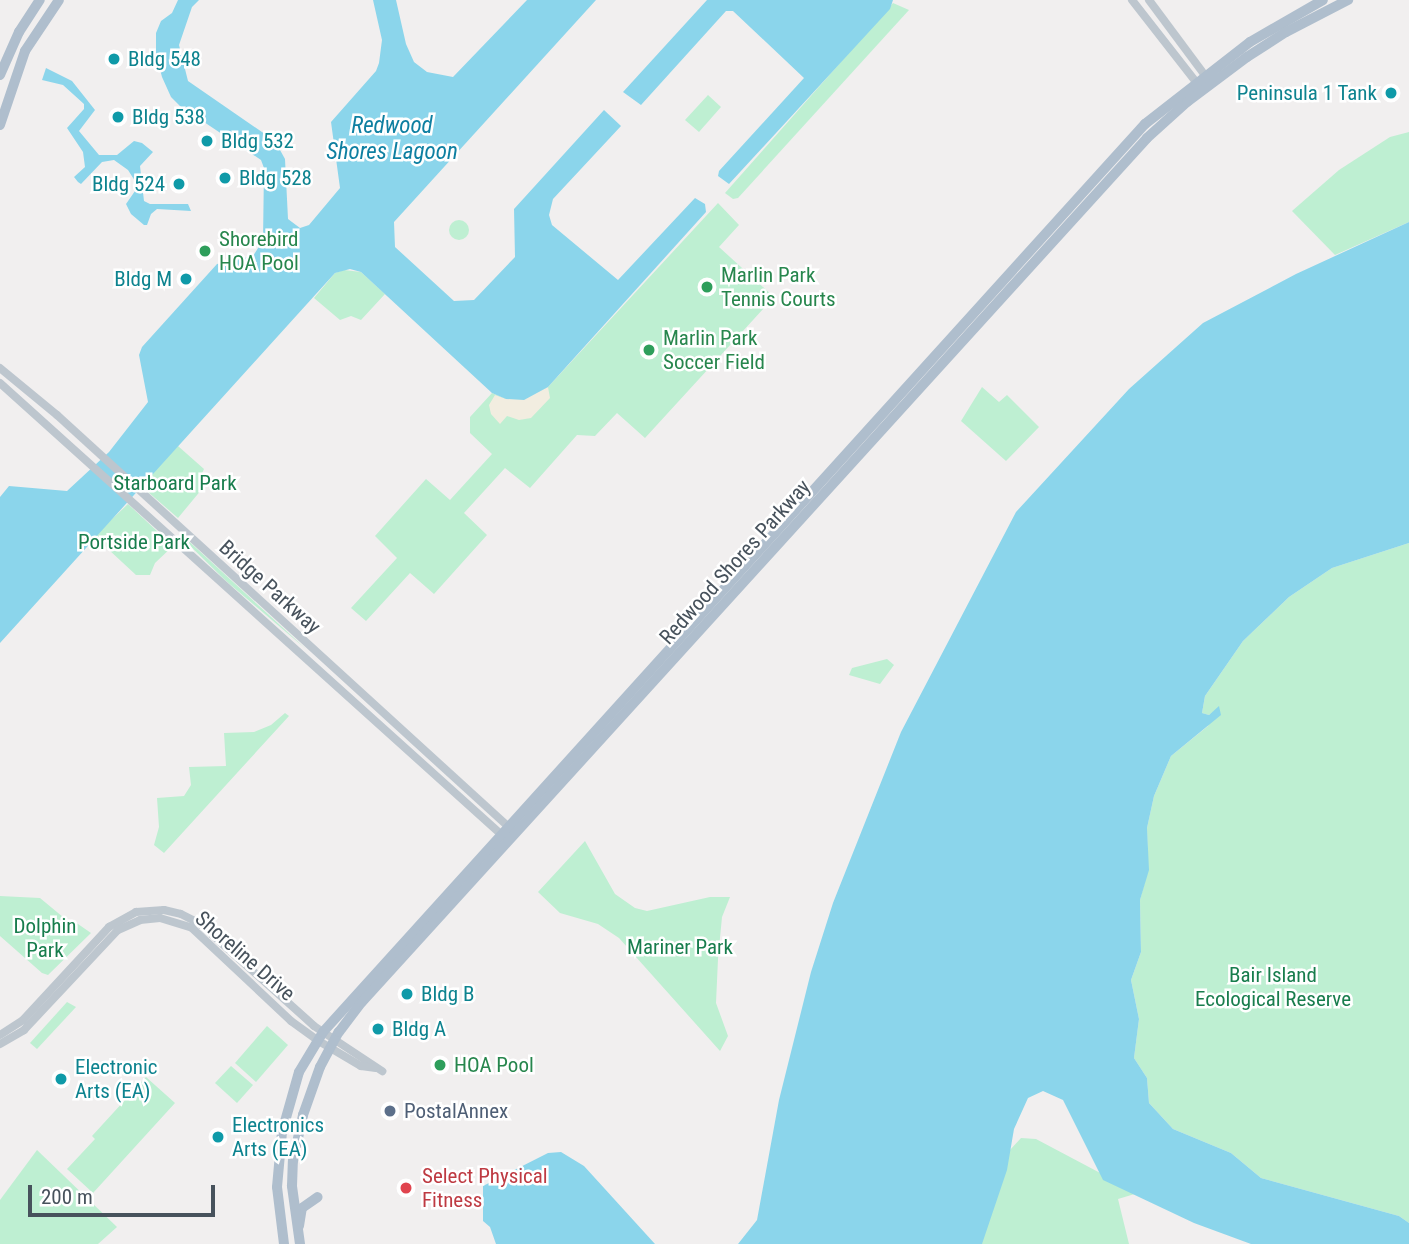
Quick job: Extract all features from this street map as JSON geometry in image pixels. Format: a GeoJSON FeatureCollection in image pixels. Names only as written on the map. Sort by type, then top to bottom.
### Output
{"type":"FeatureCollection","features":[{"type":"Feature","properties":{"kind":"main road"},"geometry":{"type":"LineString","coordinates":[[0,75],[19,32],[40,0]]}},
{"type":"Feature","properties":{"kind":"main road"},"geometry":{"type":"LineString","coordinates":[[0,125],[25,51],[59,0]]}},
{"type":"Feature","properties":{"kind":"main road","name":"Redwood Shores Parkway"},"geometry":{"type":"LineString","coordinates":[[284,1244],[277,1187],[281,1137],[292,1090],[320,1036],[1147,138],[1204,81],[1250,42],[1323,0]]}},
{"type":"Feature","properties":{"kind":"main road","name":"Redwood Shores Parkway"},"geometry":{"type":"LineString","coordinates":[[1204,81],[1276,38],[1348,0]]}},
{"type":"Feature","properties":{"kind":"main road","name":"Redwood Shores Parkway"},"geometry":{"type":"LineString","coordinates":[[299,1240],[292,1186],[293,1161],[303,1115],[316,1076],[332,1045],[362,1002],[508,834]]}},
{"type":"Feature","properties":{"kind":"main road"},"geometry":{"type":"LineString","coordinates":[[292,1186],[318,1197],[302,1208],[299,1240]]}},
{"type":"Feature","properties":{"kind":"street"},"geometry":{"type":"LineString","coordinates":[[1132,0],[1204,81]]}},
{"type":"Feature","properties":{"kind":"street"},"geometry":{"type":"LineString","coordinates":[[1149,0],[1204,81]]}},
{"type":"Feature","properties":{"kind":"street","name":"Bridge Parkway"},"geometry":{"type":"LineString","coordinates":[[0,368],[57,415],[508,834]]}},
{"type":"Feature","properties":{"kind":"street","name":"Bridge Parkway"},"geometry":{"type":"LineString","coordinates":[[0,383],[508,834]]}},
{"type":"Feature","properties":{"kind":"street","name":"Shoreline Drive"},"geometry":{"type":"LineString","coordinates":[[0,1035],[23,1020],[109,927],[136,912],[155,909],[176,912],[193,919],[320,1036],[379,1070]]}},
{"type":"Feature","properties":{"kind":"street","name":"Shoreline Drive"},"geometry":{"type":"LineString","coordinates":[[0,1044],[24,1030],[111,935],[130,923],[154,918],[179,921],[192,928],[291,1021],[320,1036]]}},
{"type":"Feature","properties":{"kind":"green space"},"geometry":{"type":"Polygon","coordinates":[[[893,3],[909,10],[738,198],[733,199],[725,193],[893,3]]]}},
{"type":"Feature","properties":{"kind":"green space"},"geometry":{"type":"Polygon","coordinates":[[[708,95],[721,107],[699,132],[685,120],[708,95]]]}},
{"type":"Feature","properties":{"kind":"green space"},"geometry":{"type":"Polygon","coordinates":[[[1409,132],[1409,222],[1335,255],[1292,211],[1339,170],[1390,137],[1409,132]]]}},
{"type":"Feature","properties":{"kind":"green space"},"geometry":{"type":"Polygon","coordinates":[[[718,203],[739,225],[719,247],[774,297],[645,438],[617,413],[595,436],[577,435],[530,488],[505,468],[464,513],[487,535],[434,594],[410,573],[366,621],[351,608],[397,558],[375,536],[426,479],[450,500],[492,454],[470,433],[470,417],[492,393],[506,399],[524,400],[548,387],[718,203]]]}},
{"type":"Feature","properties":{"kind":"green space"},"geometry":{"type":"Polygon","coordinates":[[[459,220],[466,223],[469,230],[466,237],[459,240],[452,237],[449,230],[452,223],[459,220]]]}},
{"type":"Feature","properties":{"kind":"green space"},"geometry":{"type":"Polygon","coordinates":[[[344,270],[361,272],[385,294],[361,320],[351,316],[340,320],[314,298],[335,273],[344,270]]]}},
{"type":"Feature","properties":{"kind":"green space"},"geometry":{"type":"Polygon","coordinates":[[[982,387],[999,402],[1007,395],[1039,427],[1006,461],[961,421],[982,387]]]}},
{"type":"Feature","properties":{"kind":"green space","name":"Starboard Park"},"geometry":{"type":"Polygon","coordinates":[[[178,446],[204,469],[199,480],[202,489],[178,518],[140,485],[178,446]]]}},
{"type":"Feature","properties":{"kind":"green space","name":"Portside Park"},"geometry":{"type":"Polygon","coordinates":[[[128,504],[173,546],[155,563],[150,575],[136,575],[94,536],[128,504]]]}},
{"type":"Feature","properties":{"kind":"green space"},"geometry":{"type":"Polygon","coordinates":[[[179,535],[182,535],[306,649],[226,581],[179,535]]]}},
{"type":"Feature","properties":{"kind":"green space","name":"Bair Island Ecological Reserve"},"geometry":{"type":"Polygon","coordinates":[[[1409,543],[1409,1223],[1399,1216],[1261,1178],[1231,1153],[1173,1129],[1149,1103],[1147,1078],[1134,1058],[1139,1019],[1131,980],[1141,952],[1140,900],[1148,870],[1147,828],[1154,796],[1171,756],[1208,726],[1214,711],[1209,715],[1202,713],[1205,696],[1243,641],[1289,597],[1332,568],[1409,543]]]}},
{"type":"Feature","properties":{"kind":"green space"},"geometry":{"type":"Polygon","coordinates":[[[887,659],[894,665],[880,684],[849,675],[852,668],[887,659]]]}},
{"type":"Feature","properties":{"kind":"green space"},"geometry":{"type":"Polygon","coordinates":[[[285,713],[289,716],[164,853],[154,845],[159,827],[157,798],[184,796],[191,785],[189,767],[226,766],[224,733],[254,732],[271,725],[285,713]]]}},
{"type":"Feature","properties":{"kind":"green space","name":"Mariner Park"},"geometry":{"type":"Polygon","coordinates":[[[585,841],[615,894],[635,908],[647,911],[710,897],[730,897],[722,917],[718,959],[716,1003],[728,1036],[720,1051],[619,938],[598,924],[560,913],[538,892],[585,841]]]}},
{"type":"Feature","properties":{"kind":"green space","name":"Dolphin Park"},"geometry":{"type":"Polygon","coordinates":[[[0,896],[40,898],[69,922],[78,924],[91,933],[48,975],[42,973],[0,936],[0,896]]]}},
{"type":"Feature","properties":{"kind":"green space"},"geometry":{"type":"Polygon","coordinates":[[[67,1002],[76,1007],[37,1049],[30,1043],[67,1002]]]}},
{"type":"Feature","properties":{"kind":"green space"},"geometry":{"type":"Polygon","coordinates":[[[267,1026],[288,1045],[256,1082],[235,1063],[267,1026]]]}},
{"type":"Feature","properties":{"kind":"green space"},"geometry":{"type":"Polygon","coordinates":[[[231,1066],[253,1085],[237,1103],[215,1083],[231,1066]]]}},
{"type":"Feature","properties":{"kind":"green space"},"geometry":{"type":"Polygon","coordinates":[[[146,1077],[175,1103],[93,1193],[67,1169],[95,1139],[92,1136],[146,1077]]]}},
{"type":"Feature","properties":{"kind":"green space"},"geometry":{"type":"Polygon","coordinates":[[[1021,1138],[1036,1139],[1138,1193],[1118,1199],[1129,1244],[969,1244],[998,1163],[1021,1138]]]}},
{"type":"Feature","properties":{"kind":"green space"},"geometry":{"type":"Polygon","coordinates":[[[37,1150],[117,1227],[98,1244],[0,1244],[0,1200],[37,1150]]]}},
{"type":"Feature","properties":{"kind":"sand"},"geometry":{"type":"Polygon","coordinates":[[[548,387],[550,398],[531,418],[519,420],[507,416],[500,424],[491,414],[489,405],[495,395],[506,399],[524,399],[548,387]]]}},
{"type":"Feature","properties":{"kind":"water","name":"Redwood Shores Lagoon"},"geometry":{"type":"Polygon","coordinates":[[[178,0],[199,0],[192,7],[179,45],[188,81],[275,141],[285,159],[288,219],[300,228],[309,225],[340,188],[331,122],[376,71],[379,63],[382,40],[373,0],[396,0],[406,44],[414,62],[427,72],[453,77],[527,0],[596,0],[394,222],[395,247],[454,301],[474,300],[515,257],[514,209],[604,110],[621,126],[553,199],[549,215],[552,225],[618,280],[695,198],[705,204],[706,212],[548,387],[524,400],[506,399],[492,393],[361,272],[350,269],[335,273],[0,643],[0,497],[9,486],[67,491],[109,452],[148,402],[139,355],[142,347],[217,264],[253,256],[263,240],[264,168],[261,160],[180,106],[171,97],[162,77],[156,54],[156,33],[161,21],[172,13],[178,0]]]}},
{"type":"Feature","properties":{"kind":"water"},"geometry":{"type":"Polygon","coordinates":[[[707,0],[893,0],[890,9],[729,184],[718,176],[719,171],[804,78],[733,11],[726,11],[641,105],[623,92],[707,0]]]}},
{"type":"Feature","properties":{"kind":"water"},"geometry":{"type":"Polygon","coordinates":[[[46,68],[72,81],[95,110],[79,131],[99,155],[117,155],[134,141],[142,143],[153,152],[140,166],[144,201],[150,204],[188,204],[191,211],[157,209],[151,214],[147,225],[144,225],[131,214],[126,204],[135,191],[135,181],[128,170],[114,160],[102,162],[81,184],[78,182],[74,177],[85,167],[83,152],[67,128],[84,109],[84,104],[63,85],[42,80],[46,68]]]}},
{"type":"Feature","properties":{"kind":"water"},"geometry":{"type":"Polygon","coordinates":[[[1409,222],[1409,543],[1332,568],[1289,597],[1243,641],[1205,696],[1202,713],[1209,715],[1219,706],[1221,715],[1171,756],[1154,796],[1147,828],[1149,870],[1140,900],[1141,952],[1131,980],[1139,1019],[1134,1058],[1147,1078],[1149,1103],[1173,1129],[1231,1153],[1261,1178],[1399,1216],[1409,1223],[1409,1244],[1251,1244],[1194,1223],[1103,1180],[1063,1100],[1043,1091],[1028,1098],[1014,1129],[1007,1170],[982,1244],[738,1244],[757,1220],[779,1100],[811,972],[833,903],[901,732],[1016,512],[1129,389],[1203,323],[1296,274],[1409,222]]]}},
{"type":"Feature","properties":{"kind":"water"},"geometry":{"type":"Polygon","coordinates":[[[561,1152],[584,1166],[655,1244],[496,1244],[490,1227],[483,1221],[483,1186],[548,1153],[561,1152]]]}},
{"type":"Feature","properties":{"kind":"place","name":"Bldg 548"},"geometry":{"type":"Point","coordinates":[114,59]}},
{"type":"Feature","properties":{"kind":"place","name":"Peninsula 1 Tank"},"geometry":{"type":"Point","coordinates":[1391,93]}},
{"type":"Feature","properties":{"kind":"place","name":"Bldg 538"},"geometry":{"type":"Point","coordinates":[118,117]}},
{"type":"Feature","properties":{"kind":"place","name":"Bldg 532"},"geometry":{"type":"Point","coordinates":[207,141]}},
{"type":"Feature","properties":{"kind":"place","name":"Bldg 528"},"geometry":{"type":"Point","coordinates":[225,178]}},
{"type":"Feature","properties":{"kind":"place","name":"Bldg 524"},"geometry":{"type":"Point","coordinates":[179,184]}},
{"type":"Feature","properties":{"kind":"place","name":"Shorebird HOA Pool"},"geometry":{"type":"Point","coordinates":[205,251]}},
{"type":"Feature","properties":{"kind":"place","name":"Bldg M"},"geometry":{"type":"Point","coordinates":[186,279]}},
{"type":"Feature","properties":{"kind":"place","name":"Marlin Park Tennis Courts"},"geometry":{"type":"Point","coordinates":[707,287]}},
{"type":"Feature","properties":{"kind":"place","name":"Marlin Park Soccer Field"},"geometry":{"type":"Point","coordinates":[649,350]}},
{"type":"Feature","properties":{"kind":"place","name":"Bldg B"},"geometry":{"type":"Point","coordinates":[407,994]}},
{"type":"Feature","properties":{"kind":"place","name":"Bldg A"},"geometry":{"type":"Point","coordinates":[378,1029]}},
{"type":"Feature","properties":{"kind":"place","name":"HOA Pool"},"geometry":{"type":"Point","coordinates":[440,1065]}},
{"type":"Feature","properties":{"kind":"place","name":"Electronic Arts (EA)"},"geometry":{"type":"Point","coordinates":[61,1079]}},
{"type":"Feature","properties":{"kind":"place","name":"PostalAnnex"},"geometry":{"type":"Point","coordinates":[390,1111]}},
{"type":"Feature","properties":{"kind":"place","name":"Electronics Arts (EA)"},"geometry":{"type":"Point","coordinates":[218,1137]}},
{"type":"Feature","properties":{"kind":"place","name":"Select Physical Fitness"},"geometry":{"type":"Point","coordinates":[406,1188]}}]}
